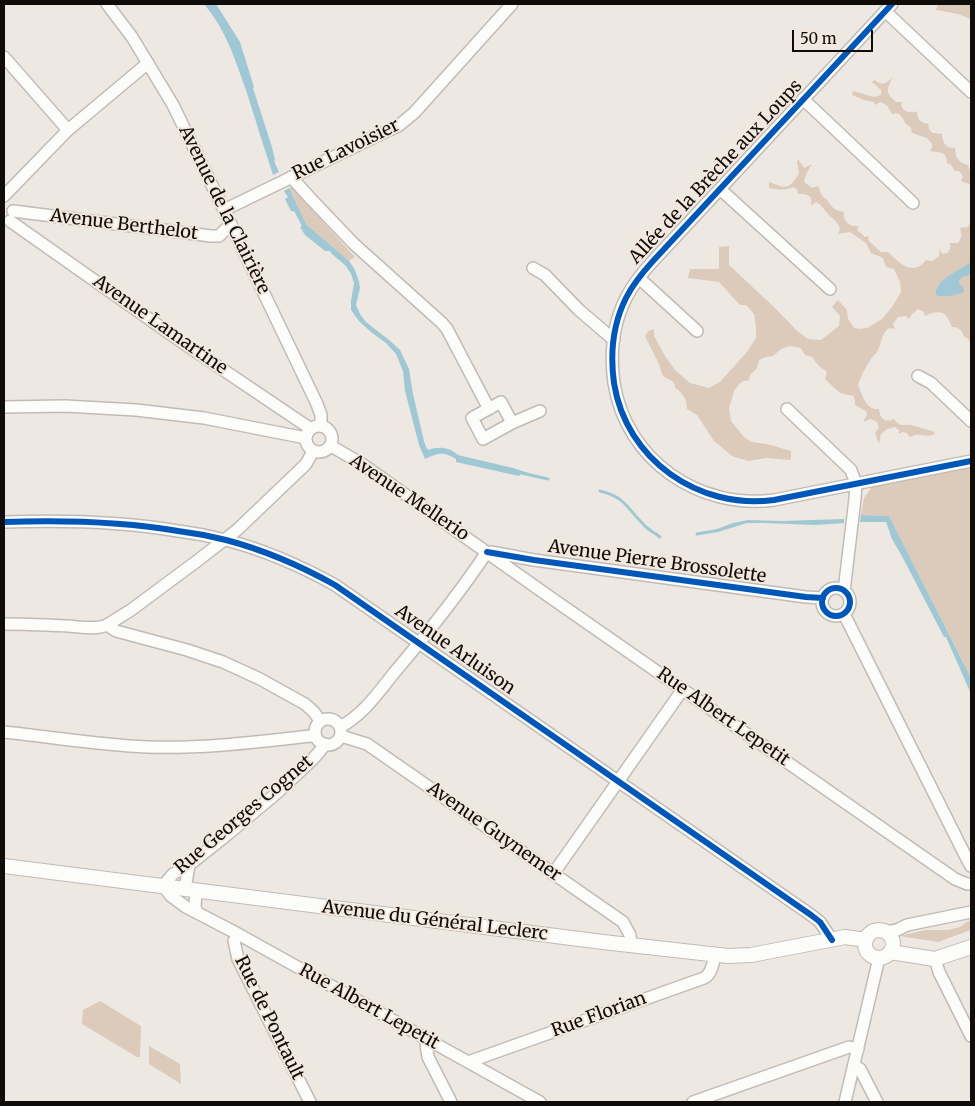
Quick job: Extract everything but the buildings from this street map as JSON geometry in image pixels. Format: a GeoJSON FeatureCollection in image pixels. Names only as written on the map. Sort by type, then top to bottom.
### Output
{"type":"FeatureCollection","features":[{"type":"Feature","properties":{"kind":"street","name":"Avenue de la Clairière"},"geometry":{"type":"LineString","coordinates":[[107,4],[132,37],[173,106],[224,210],[317,404],[321,415],[313,431]]}},
{"type":"Feature","properties":{"kind":"street","name":"Rue Lavoisier"},"geometry":{"type":"LineString","coordinates":[[224,210],[404,121],[414,113],[512,4]]}},
{"type":"Feature","properties":{"kind":"street"},"geometry":{"type":"LineString","coordinates":[[888,7],[971,92]]}},
{"type":"Feature","properties":{"kind":"street","name":"Allée de la Brèche aux Loups"},"geometry":{"type":"LineString","coordinates":[[888,7],[639,278],[626,299],[619,317],[612,361],[615,388],[627,424],[645,451],[681,481],[696,489],[732,500],[753,502],[774,500],[971,461]]}},
{"type":"Feature","properties":{"kind":"street"},"geometry":{"type":"LineString","coordinates":[[4,57],[68,130]]}},
{"type":"Feature","properties":{"kind":"street"},"geometry":{"type":"LineString","coordinates":[[4,198],[68,130],[148,63]]}},
{"type":"Feature","properties":{"kind":"street"},"geometry":{"type":"LineString","coordinates":[[803,100],[913,203]]}},
{"type":"Feature","properties":{"kind":"street"},"geometry":{"type":"LineString","coordinates":[[291,177],[354,244],[442,323],[447,329],[489,409]]}},
{"type":"Feature","properties":{"kind":"street"},"geometry":{"type":"LineString","coordinates":[[720,188],[830,289]]}},
{"type":"Feature","properties":{"kind":"street","name":"Avenue Lamartine"},"geometry":{"type":"LineString","coordinates":[[4,198],[11,204],[9,218],[179,340],[313,431]]}},
{"type":"Feature","properties":{"kind":"street","name":"Avenue Berthelot"},"geometry":{"type":"LineString","coordinates":[[9,218],[211,236],[219,236],[230,224]]}},
{"type":"Feature","properties":{"kind":"street"},"geometry":{"type":"LineString","coordinates":[[533,268],[545,275],[579,310],[614,340]]}},
{"type":"Feature","properties":{"kind":"street"},"geometry":{"type":"LineString","coordinates":[[639,278],[697,331]]}},
{"type":"Feature","properties":{"kind":"street"},"geometry":{"type":"LineString","coordinates":[[918,376],[931,383],[971,421]]}},
{"type":"Feature","properties":{"kind":"street"},"geometry":{"type":"LineString","coordinates":[[512,423],[501,402],[472,418],[483,439],[512,423],[540,411]]}},
{"type":"Feature","properties":{"kind":"street"},"geometry":{"type":"LineString","coordinates":[[4,407],[65,406],[136,410],[313,431],[329,430],[332,433],[333,442],[329,449],[321,453],[313,451],[308,446],[313,431]]}},
{"type":"Feature","properties":{"kind":"street"},"geometry":{"type":"LineString","coordinates":[[787,409],[851,470],[856,484],[844,591]]}},
{"type":"Feature","properties":{"kind":"street","name":"Avenue Mellerio"},"geometry":{"type":"LineString","coordinates":[[331,446],[362,464],[487,552]]}},
{"type":"Feature","properties":{"kind":"street"},"geometry":{"type":"LineString","coordinates":[[4,624],[99,627],[108,625],[225,540],[306,464],[313,451]]}},
{"type":"Feature","properties":{"kind":"street","name":"Avenue Arluison"},"geometry":{"type":"LineString","coordinates":[[4,522],[66,520],[158,528],[225,540],[278,558],[324,579],[817,920],[832,940]]}},
{"type":"Feature","properties":{"kind":"street"},"geometry":{"type":"LineString","coordinates":[[340,731],[335,721],[332,719],[324,720],[316,727],[316,735],[319,741],[325,744],[328,745],[336,742],[340,731],[358,715],[419,643],[487,552]]}},
{"type":"Feature","properties":{"kind":"street","name":"Avenue Pierre Brossolette"},"geometry":{"type":"LineString","coordinates":[[487,552],[810,598],[823,598]]}},
{"type":"Feature","properties":{"kind":"street","name":"Rue Albert Lepetit"},"geometry":{"type":"LineString","coordinates":[[487,552],[959,881],[971,884]]}},
{"type":"Feature","properties":{"kind":"street"},"geometry":{"type":"LineString","coordinates":[[523,578],[534,560]]}},
{"type":"Feature","properties":{"kind":"street"},"geometry":{"type":"LineString","coordinates":[[836,588],[844,591],[850,602],[847,611],[836,616],[828,613],[823,606],[825,594],[836,588]]}},
{"type":"Feature","properties":{"kind":"street"},"geometry":{"type":"LineString","coordinates":[[844,614],[968,862],[968,876],[959,881]]}},
{"type":"Feature","properties":{"kind":"street"},"geometry":{"type":"LineString","coordinates":[[108,625],[116,631],[188,650],[223,662],[278,688],[305,704],[314,712],[320,722]]}},
{"type":"Feature","properties":{"kind":"street"},"geometry":{"type":"LineString","coordinates":[[553,874],[683,689]]}},
{"type":"Feature","properties":{"kind":"street","name":"Avenue Guynemer"},"geometry":{"type":"LineString","coordinates":[[340,731],[367,744],[623,922],[630,935],[631,945]]}},
{"type":"Feature","properties":{"kind":"street"},"geometry":{"type":"LineString","coordinates":[[4,732],[102,744],[149,747],[212,746],[316,735]]}},
{"type":"Feature","properties":{"kind":"street","name":"Rue Georges Cognet"},"geometry":{"type":"LineString","coordinates":[[163,886],[173,874],[188,865],[228,834],[278,792],[311,761],[325,744]]}},
{"type":"Feature","properties":{"kind":"street"},"geometry":{"type":"LineString","coordinates":[[188,865],[191,890],[197,912]]}},
{"type":"Feature","properties":{"kind":"street","name":"Avenue du Général Leclerc"},"geometry":{"type":"LineString","coordinates":[[4,866],[715,955],[751,955],[845,937],[866,940]]}},
{"type":"Feature","properties":{"kind":"street","name":"Rue Albert Lepetit"},"geometry":{"type":"LineString","coordinates":[[163,886],[171,896],[182,904],[540,1102]]}},
{"type":"Feature","properties":{"kind":"street"},"geometry":{"type":"LineString","coordinates":[[971,912],[907,924],[897,930],[875,931],[868,936],[866,948],[874,957],[884,955],[935,959],[971,947]]}},
{"type":"Feature","properties":{"kind":"street"},"geometry":{"type":"LineString","coordinates":[[845,1102],[884,955],[892,948],[892,939],[886,932]]}},
{"type":"Feature","properties":{"kind":"street","name":"Rue de Pontault"},"geometry":{"type":"LineString","coordinates":[[238,934],[234,940],[238,959],[310,1102]]}},
{"type":"Feature","properties":{"kind":"street","name":"Rue Florian"},"geometry":{"type":"LineString","coordinates":[[468,1062],[704,978],[708,976],[713,966],[715,955]]}},
{"type":"Feature","properties":{"kind":"street"},"geometry":{"type":"LineString","coordinates":[[935,959],[939,972],[971,1036]]}},
{"type":"Feature","properties":{"kind":"street"},"geometry":{"type":"LineString","coordinates":[[425,1037],[428,1057],[451,1102]]}},
{"type":"Feature","properties":{"kind":"street"},"geometry":{"type":"LineString","coordinates":[[693,1102],[849,1047],[858,1049]]}},
{"type":"Feature","properties":{"kind":"street"},"geometry":{"type":"LineString","coordinates":[[854,1066],[860,1069],[877,1102]]}},
{"type":"Feature","properties":{"kind":"shaded area"},"geometry":{"type":"Polygon","coordinates":[[[938,4],[971,4],[971,19],[958,14],[936,10],[938,4]]]}},
{"type":"Feature","properties":{"kind":"shaded area"},"geometry":{"type":"Polygon","coordinates":[[[892,78],[888,88],[890,96],[896,102],[902,102],[901,106],[905,111],[917,112],[920,121],[929,124],[929,128],[933,133],[942,134],[945,144],[955,148],[958,160],[968,165],[971,174],[971,185],[961,181],[963,176],[947,163],[944,154],[930,151],[932,144],[927,138],[912,133],[911,128],[898,113],[892,114],[888,106],[880,102],[875,105],[874,102],[852,95],[853,91],[874,97],[881,95],[881,90],[872,82],[874,80],[882,84],[892,78]]]}},
{"type":"Feature","properties":{"kind":"shaded area"},"geometry":{"type":"Polygon","coordinates":[[[798,159],[804,168],[812,164],[804,182],[812,188],[818,186],[822,196],[833,208],[844,212],[844,218],[848,223],[853,226],[859,226],[857,230],[865,237],[869,236],[868,240],[881,252],[888,252],[901,264],[911,268],[921,265],[926,260],[932,261],[939,256],[940,249],[942,254],[947,253],[950,249],[950,243],[958,243],[961,234],[960,228],[968,227],[971,222],[971,343],[964,337],[960,329],[952,327],[948,318],[943,313],[938,312],[925,316],[924,312],[918,309],[909,319],[906,316],[898,317],[893,324],[895,329],[889,328],[886,330],[877,351],[867,365],[858,385],[868,405],[879,409],[880,415],[884,419],[888,421],[894,419],[900,425],[911,425],[935,432],[933,435],[910,437],[907,433],[902,432],[899,434],[899,430],[895,427],[887,429],[881,434],[879,444],[875,433],[879,428],[877,422],[871,419],[863,422],[867,415],[866,411],[855,405],[853,396],[840,393],[825,379],[827,372],[812,357],[805,355],[801,348],[790,346],[781,349],[773,356],[759,360],[757,368],[750,375],[749,380],[740,383],[734,391],[729,409],[731,421],[744,437],[752,442],[791,451],[791,458],[790,460],[766,458],[748,461],[732,456],[714,441],[697,415],[687,409],[685,399],[675,388],[672,381],[662,374],[645,336],[648,331],[654,329],[654,336],[675,370],[690,383],[709,388],[720,382],[747,352],[756,338],[754,314],[746,305],[740,305],[719,282],[688,278],[690,269],[719,269],[719,247],[729,246],[729,265],[796,330],[808,339],[821,340],[839,326],[840,316],[832,307],[838,300],[847,310],[848,319],[854,328],[859,329],[867,328],[882,319],[892,307],[901,292],[900,282],[894,269],[886,267],[883,258],[871,253],[866,243],[850,232],[838,234],[840,229],[837,223],[818,203],[816,202],[811,206],[809,196],[798,194],[797,189],[793,187],[781,190],[769,188],[769,182],[784,187],[793,183],[799,173],[798,159]]]}},
{"type":"Feature","properties":{"kind":"shaded area"},"geometry":{"type":"Polygon","coordinates":[[[291,187],[355,257],[349,261],[306,224],[289,188],[291,187]]]}},
{"type":"Feature","properties":{"kind":"shaded area"},"geometry":{"type":"Polygon","coordinates":[[[971,461],[971,678],[889,516],[861,515],[864,498],[870,490],[873,480],[971,461]]]}},
{"type":"Feature","properties":{"kind":"shaded area"},"geometry":{"type":"Polygon","coordinates":[[[971,921],[971,930],[938,942],[899,936],[926,930],[948,930],[960,927],[971,921]]]}},
{"type":"Feature","properties":{"kind":"shaded area"},"geometry":{"type":"Polygon","coordinates":[[[100,1001],[141,1026],[140,1057],[82,1024],[83,1010],[100,1001]]]}},
{"type":"Feature","properties":{"kind":"shaded area"},"geometry":{"type":"Polygon","coordinates":[[[149,1046],[180,1064],[181,1084],[149,1064],[149,1046]]]}},
{"type":"Feature","properties":{"kind":"water"},"geometry":{"type":"Polygon","coordinates":[[[204,4],[216,4],[240,42],[272,147],[274,161],[279,172],[273,175],[234,56],[219,25],[204,4]]]}},
{"type":"Feature","properties":{"kind":"water"},"geometry":{"type":"Polygon","coordinates":[[[289,188],[306,224],[349,261],[355,270],[360,288],[356,305],[360,314],[366,322],[400,350],[409,369],[424,441],[428,450],[436,448],[447,449],[458,455],[513,468],[548,479],[521,473],[519,476],[456,462],[456,459],[444,454],[437,454],[425,459],[419,445],[405,391],[403,371],[396,354],[386,343],[359,321],[351,310],[354,283],[351,274],[346,266],[330,251],[325,251],[305,235],[294,211],[291,211],[285,199],[288,197],[284,191],[289,188]]]}},
{"type":"Feature","properties":{"kind":"water"},"geometry":{"type":"Polygon","coordinates":[[[971,262],[971,274],[962,277],[959,281],[964,292],[946,296],[936,295],[936,290],[943,280],[971,262]]]}},
{"type":"Feature","properties":{"kind":"water"},"geometry":{"type":"Polygon","coordinates":[[[861,515],[889,516],[971,678],[971,694],[946,637],[944,637],[892,539],[886,522],[860,522],[861,515]]]}},
{"type":"Feature","properties":{"kind":"water"},"geometry":{"type":"Polygon","coordinates":[[[844,519],[844,523],[816,525],[747,523],[721,531],[712,531],[733,523],[748,520],[844,519]]]}},
{"type":"Feature","properties":{"kind":"waterway"},"geometry":{"type":"LineString","coordinates":[[517,472],[548,479]]}},
{"type":"Feature","properties":{"kind":"waterway"},"geometry":{"type":"LineString","coordinates":[[600,491],[615,496],[646,527],[660,537]]}},
{"type":"Feature","properties":{"kind":"waterway"},"geometry":{"type":"LineString","coordinates":[[697,534],[720,530]]}},
{"type":"Feature","properties":{"kind":"cycle path"},"geometry":{"type":"LineString","coordinates":[[892,4],[638,278],[626,298],[615,329],[612,361],[614,383],[621,411],[634,435],[650,456],[670,474],[694,488],[719,497],[746,501],[774,500],[971,461]]}},
{"type":"Feature","properties":{"kind":"cycle path"},"geometry":{"type":"LineString","coordinates":[[4,522],[69,521],[113,523],[190,533],[226,540],[282,559],[309,571],[335,585],[811,915],[820,922],[832,940]]}},
{"type":"Feature","properties":{"kind":"cycle path"},"geometry":{"type":"LineString","coordinates":[[487,552],[534,560],[823,598]]}},
{"type":"Feature","properties":{"kind":"cycle path"},"geometry":{"type":"LineString","coordinates":[[836,588],[846,592],[850,602],[846,612],[836,616],[826,612],[822,602],[826,592],[836,588]]}}]}
